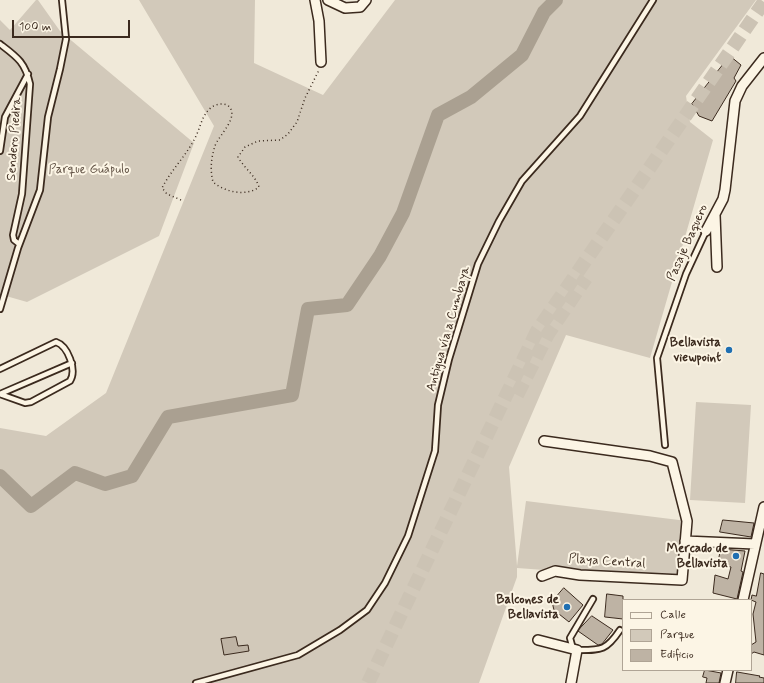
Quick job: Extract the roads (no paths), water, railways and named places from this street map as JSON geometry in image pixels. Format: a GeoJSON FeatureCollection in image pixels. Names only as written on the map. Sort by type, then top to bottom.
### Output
{"type":"FeatureCollection","features":[{"type":"Feature","properties":{"kind":"street"},"geometry":{"type":"LineString","coordinates":[[315,0],[319,21],[321,62]]}},
{"type":"Feature","properties":{"kind":"street"},"geometry":{"type":"LineString","coordinates":[[328,0],[345,8],[360,7],[366,0]]}},
{"type":"Feature","properties":{"kind":"street","name":"Pasaje Baquero"},"geometry":{"type":"LineString","coordinates":[[706,231],[725,190],[736,101],[742,86],[764,58]]}},
{"type":"Feature","properties":{"kind":"street"},"geometry":{"type":"LineString","coordinates":[[715,214],[717,267]]}},
{"type":"Feature","properties":{"kind":"street"},"geometry":{"type":"LineString","coordinates":[[544,441],[637,454],[672,462],[687,521],[685,541],[755,544]]}},
{"type":"Feature","properties":{"kind":"street"},"geometry":{"type":"LineString","coordinates":[[743,599],[764,507]]}},
{"type":"Feature","properties":{"kind":"street","name":"Playa Central"},"geometry":{"type":"LineString","coordinates":[[542,576],[557,571],[580,575],[682,580],[685,541]]}},
{"type":"Feature","properties":{"kind":"street"},"geometry":{"type":"LineString","coordinates":[[538,640],[575,649],[572,683]]}},
{"type":"Feature","properties":{"kind":"street"},"geometry":{"type":"LineString","coordinates":[[725,683],[728,671]]}},
{"type":"Feature","properties":{"kind":"lane"},"geometry":{"type":"LineString","coordinates":[[0,309],[19,244],[40,190],[48,117],[66,38],[62,0]]}},
{"type":"Feature","properties":{"kind":"lane","name":"Antigua vía a Cumbaya"},"geometry":{"type":"LineString","coordinates":[[196,683],[298,655],[340,630],[367,610],[385,584],[408,536],[435,451],[438,405],[449,359],[482,257],[499,221],[522,181],[580,116],[653,0]]}},
{"type":"Feature","properties":{"kind":"lane","name":"Sendero Piedra"},"geometry":{"type":"LineString","coordinates":[[0,44],[20,59],[28,74],[30,84],[23,176],[13,235],[14,240],[19,244]]}},
{"type":"Feature","properties":{"kind":"lane"},"geometry":{"type":"LineString","coordinates":[[0,151],[5,117],[28,74]]}},
{"type":"Feature","properties":{"kind":"lane","name":"Pasaje Baquero"},"geometry":{"type":"LineString","coordinates":[[665,445],[657,358],[686,274],[706,231]]}},
{"type":"Feature","properties":{"kind":"lane"},"geometry":{"type":"LineString","coordinates":[[0,369],[56,342],[60,344],[72,363],[73,377],[70,381],[31,402],[25,403],[0,394]]}},
{"type":"Feature","properties":{"kind":"lane"},"geometry":{"type":"LineString","coordinates":[[0,394],[72,363]]}},
{"type":"Feature","properties":{"kind":"lane"},"geometry":{"type":"LineString","coordinates":[[593,599],[570,638],[575,649],[601,650],[608,646],[620,630]]}},
{"type":"Feature","properties":{"kind":"waterway"},"geometry":{"type":"LineString","coordinates":[[0,476],[31,506],[75,473],[105,484],[132,476],[168,417],[292,395],[308,309],[347,305],[380,256],[403,213],[438,115],[471,97],[522,55],[544,12],[556,0]]}},
{"type":"Feature","properties":{"kind":"tunnel"},"geometry":{"type":"LineString","coordinates":[[368,683],[537,331],[764,2]]}},
{"type":"Feature","properties":{"kind":"tunnel"},"geometry":{"type":"LineString","coordinates":[[517,395],[548,334],[586,278]]}},
{"type":"Feature","properties":{"kind":"place","name":"Bellavista viewpoint"},"geometry":{"type":"Point","coordinates":[729,350]}},
{"type":"Feature","properties":{"kind":"place","name":"Mercado de Bellavista"},"geometry":{"type":"Point","coordinates":[736,556]}},
{"type":"Feature","properties":{"kind":"place","name":"Balcones de Bellavista"},"geometry":{"type":"Point","coordinates":[567,607]}},
{"type":"Feature","properties":{"kind":"park label","name":"Parque Guápulo"},"geometry":{"type":"Point","coordinates":[89,170]}}]}
